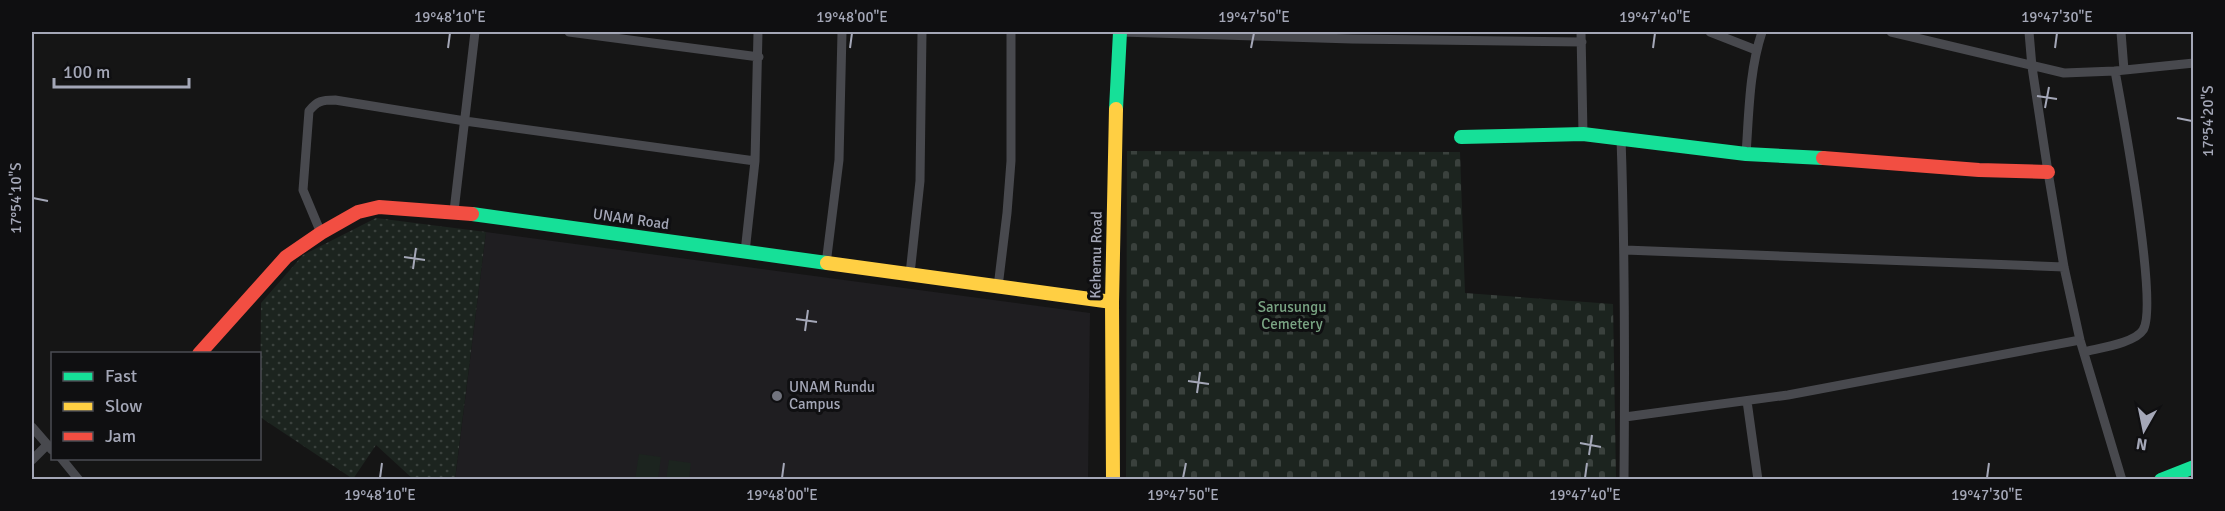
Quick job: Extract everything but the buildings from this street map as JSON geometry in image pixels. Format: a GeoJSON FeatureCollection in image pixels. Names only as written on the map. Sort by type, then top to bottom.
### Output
{"type":"FeatureCollection","features":[{"type":"Feature","properties":{"kind":"street"},"geometry":{"type":"LineString","coordinates":[[454,211],[475,32]]}},
{"type":"Feature","properties":{"kind":"street"},"geometry":{"type":"LineString","coordinates":[[569,32],[759,57]]}},
{"type":"Feature","properties":{"kind":"street"},"geometry":{"type":"LineString","coordinates":[[745,252],[755,161],[758,32]]}},
{"type":"Feature","properties":{"kind":"street"},"geometry":{"type":"LineString","coordinates":[[826,264],[839,160],[842,32]]}},
{"type":"Feature","properties":{"kind":"street"},"geometry":{"type":"LineString","coordinates":[[910,274],[920,181],[922,32]]}},
{"type":"Feature","properties":{"kind":"street"},"geometry":{"type":"LineString","coordinates":[[998,287],[1011,160],[1011,32]]}},
{"type":"Feature","properties":{"kind":"street"},"geometry":{"type":"LineString","coordinates":[[1120,32],[1352,39],[1582,42]]}},
{"type":"Feature","properties":{"kind":"street","name":"Kehemu Road"},"geometry":{"type":"LineString","coordinates":[[1113,480],[1114,146],[1120,32]]}},
{"type":"Feature","properties":{"kind":"street"},"geometry":{"type":"LineString","coordinates":[[1581,32],[1583,134]]}},
{"type":"Feature","properties":{"kind":"street"},"geometry":{"type":"LineString","coordinates":[[1710,32],[1756,50]]}},
{"type":"Feature","properties":{"kind":"street"},"geometry":{"type":"LineString","coordinates":[[1746,154],[1756,50],[1762,32]]}},
{"type":"Feature","properties":{"kind":"street"},"geometry":{"type":"LineString","coordinates":[[1892,32],[2064,73],[2119,71],[2193,63]]}},
{"type":"Feature","properties":{"kind":"street"},"geometry":{"type":"LineString","coordinates":[[2029,32],[2032,67],[2064,267],[2080,340],[2122,480]]}},
{"type":"Feature","properties":{"kind":"street"},"geometry":{"type":"LineString","coordinates":[[2084,352],[2132,339],[2144,329],[2147,320],[2148,288],[2122,105],[2119,71],[2121,32]]}},
{"type":"Feature","properties":{"kind":"street"},"geometry":{"type":"LineString","coordinates":[[321,233],[303,190],[309,111],[316,102],[335,100],[465,121],[755,161]]}},
{"type":"Feature","properties":{"kind":"street"},"geometry":{"type":"LineString","coordinates":[[1461,137],[1583,134],[1746,154],[1979,170],[2048,172]]}},
{"type":"Feature","properties":{"kind":"street"},"geometry":{"type":"LineString","coordinates":[[1621,138],[1625,250],[1624,480]]}},
{"type":"Feature","properties":{"kind":"street","name":"UNAM Road"},"geometry":{"type":"LineString","coordinates":[[201,352],[280,263],[321,233],[358,212],[379,207],[454,211],[1112,302]]}},
{"type":"Feature","properties":{"kind":"street"},"geometry":{"type":"LineString","coordinates":[[1625,250],[2064,267]]}},
{"type":"Feature","properties":{"kind":"street"},"geometry":{"type":"LineString","coordinates":[[1624,417],[1788,395],[2080,340]]}},
{"type":"Feature","properties":{"kind":"street"},"geometry":{"type":"LineString","coordinates":[[1747,401],[1758,480]]}},
{"type":"Feature","properties":{"kind":"street"},"geometry":{"type":"LineString","coordinates":[[32,427],[50,447],[32,460]]}},
{"type":"Feature","properties":{"kind":"street"},"geometry":{"type":"LineString","coordinates":[[62,460],[79,480]]}},
{"type":"Feature","properties":{"kind":"street"},"geometry":{"type":"LineString","coordinates":[[2161,480],[2193,467]]}},
{"type":"Feature","properties":{"kind":"shaded area","name":"UNAM Rundu Campus"},"geometry":{"type":"Polygon","coordinates":[[[486,232],[1090,313],[1088,479],[455,480],[486,232]]]}},
{"type":"Feature","properties":{"kind":"green space","name":"Sarusungu Cemetery"},"geometry":{"type":"Polygon","coordinates":[[[1127,151],[1460,152],[1465,293],[1613,304],[1616,479],[1126,479],[1127,151]]]}},
{"type":"Feature","properties":{"kind":"green space"},"geometry":{"type":"Polygon","coordinates":[[[376,218],[486,232],[455,479],[413,479],[376,445],[353,479],[261,418],[261,303],[303,255],[376,218]]]}},
{"type":"Feature","properties":{"kind":"green space"},"geometry":{"type":"Polygon","coordinates":[[[639,454],[661,457],[658,479],[635,479],[639,454]]]}},
{"type":"Feature","properties":{"kind":"green space"},"geometry":{"type":"Polygon","coordinates":[[[669,460],[691,463],[689,479],[666,479],[669,460]]]}},
{"type":"Feature","properties":{"kind":"traffic: fast"},"geometry":{"type":"LineString","coordinates":[[1116,109],[1120,32]]}},
{"type":"Feature","properties":{"kind":"traffic: fast"},"geometry":{"type":"LineString","coordinates":[[1461,137],[1583,134],[1746,154],[1823,158]]}},
{"type":"Feature","properties":{"kind":"traffic: fast"},"geometry":{"type":"LineString","coordinates":[[472,214],[827,263]]}},
{"type":"Feature","properties":{"kind":"traffic: fast"},"geometry":{"type":"LineString","coordinates":[[2161,480],[2194,467]]}},
{"type":"Feature","properties":{"kind":"traffic: slow"},"geometry":{"type":"LineString","coordinates":[[1113,480],[1112,302],[1116,109]]}},
{"type":"Feature","properties":{"kind":"traffic: slow"},"geometry":{"type":"LineString","coordinates":[[827,263],[1112,302]]}},
{"type":"Feature","properties":{"kind":"traffic: jam"},"geometry":{"type":"LineString","coordinates":[[1823,158],[1979,170],[2048,172]]}},
{"type":"Feature","properties":{"kind":"traffic: jam"},"geometry":{"type":"LineString","coordinates":[[201,352],[286,257],[321,233],[358,212],[379,207],[472,214]]}},
{"type":"Feature","properties":{"kind":"place","name":"UNAM Rundu Campus"},"geometry":{"type":"Point","coordinates":[777,396]}}]}
